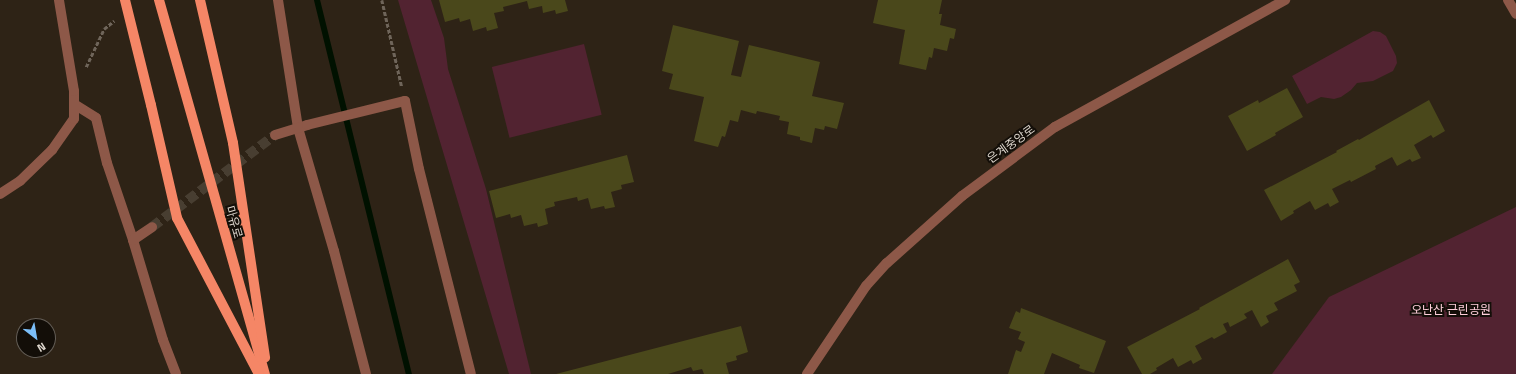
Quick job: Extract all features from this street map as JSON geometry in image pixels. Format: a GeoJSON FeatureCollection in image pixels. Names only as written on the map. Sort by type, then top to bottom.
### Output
{"type":"FeatureCollection","features":[{"type":"Feature","properties":{"kind":"main road"},"geometry":{"type":"LineString","coordinates":[[125,0],[177,218],[259,374]]}},
{"type":"Feature","properties":{"kind":"main road","name":"마유로"},"geometry":{"type":"LineString","coordinates":[[158,0],[265,374]]}},
{"type":"Feature","properties":{"kind":"main road"},"geometry":{"type":"LineString","coordinates":[[200,0],[233,143],[268,374]]}},
{"type":"Feature","properties":{"kind":"street"},"geometry":{"type":"LineString","coordinates":[[0,194],[20,181],[52,150],[74,119],[72,79],[59,0]]}},
{"type":"Feature","properties":{"kind":"street"},"geometry":{"type":"LineString","coordinates":[[278,0],[302,127],[366,374]]}},
{"type":"Feature","properties":{"kind":"street","name":"은계중앙로"},"geometry":{"type":"LineString","coordinates":[[807,374],[866,286],[887,263],[962,196],[1055,127],[1284,0]]}},
{"type":"Feature","properties":{"kind":"street"},"geometry":{"type":"LineString","coordinates":[[1508,0],[1516,14]]}},
{"type":"Feature","properties":{"kind":"street"},"geometry":{"type":"LineString","coordinates":[[275,135],[406,101],[419,169],[471,374]]}},
{"type":"Feature","properties":{"kind":"street"},"geometry":{"type":"LineString","coordinates":[[74,104],[96,118],[107,162],[134,240],[164,340],[176,374]]}},
{"type":"Feature","properties":{"kind":"street"},"geometry":{"type":"LineString","coordinates":[[134,240],[152,227]]}},
{"type":"Feature","properties":{"kind":"path"},"geometry":{"type":"LineString","coordinates":[[382,0],[406,101]]}},
{"type":"Feature","properties":{"kind":"path"},"geometry":{"type":"LineString","coordinates":[[72,79],[88,66],[104,29],[116,19]]}},
{"type":"Feature","properties":{"kind":"green space"},"geometry":{"type":"Polygon","coordinates":[[[398,0],[431,0],[444,38],[448,69],[486,189],[531,374],[509,374],[398,0]]]}},
{"type":"Feature","properties":{"kind":"green space"},"geometry":{"type":"Polygon","coordinates":[[[1373,31],[1380,32],[1386,36],[1396,56],[1397,63],[1393,71],[1373,81],[1357,83],[1351,90],[1341,97],[1334,99],[1321,97],[1307,104],[1292,76],[1373,31]]]}},
{"type":"Feature","properties":{"kind":"green space"},"geometry":{"type":"Polygon","coordinates":[[[584,44],[602,115],[509,138],[492,67],[584,44]]]}},
{"type":"Feature","properties":{"kind":"green space","name":"오난산 근린공원"},"geometry":{"type":"Polygon","coordinates":[[[1516,207],[1516,374],[1272,374],[1329,297],[1516,207]]]}},
{"type":"Feature","properties":{"kind":"building"},"geometry":{"type":"Polygon","coordinates":[[[439,0],[565,0],[568,11],[556,14],[555,10],[543,13],[542,6],[529,9],[527,1],[503,7],[504,11],[494,13],[498,28],[487,31],[486,27],[473,31],[470,19],[460,22],[459,18],[445,22],[439,0]]]}},
{"type":"Feature","properties":{"kind":"building"},"geometry":{"type":"Polygon","coordinates":[[[878,0],[942,0],[939,14],[942,14],[940,25],[956,29],[954,39],[950,38],[947,51],[934,48],[932,58],[929,57],[926,70],[899,64],[905,30],[873,23],[878,0]]]}},
{"type":"Feature","properties":{"kind":"building"},"geometry":{"type":"Polygon","coordinates":[[[673,25],[739,41],[731,75],[741,77],[749,45],[820,62],[812,96],[844,103],[837,129],[825,126],[824,130],[815,128],[812,143],[800,140],[800,137],[787,134],[789,122],[779,120],[780,116],[757,111],[756,114],[741,110],[738,122],[730,120],[725,137],[722,136],[718,147],[694,141],[704,97],[669,89],[673,74],[662,71],[673,25]]]}},
{"type":"Feature","properties":{"kind":"building"},"geometry":{"type":"Polygon","coordinates":[[[1287,88],[1303,117],[1275,133],[1276,135],[1247,151],[1228,116],[1258,100],[1259,103],[1287,88]]]}},
{"type":"Feature","properties":{"kind":"building"},"geometry":{"type":"Polygon","coordinates":[[[1429,100],[1445,131],[1433,138],[1431,135],[1414,145],[1421,158],[1412,162],[1410,159],[1397,166],[1392,157],[1375,166],[1376,169],[1351,182],[1350,180],[1332,189],[1339,202],[1330,207],[1328,203],[1315,210],[1310,201],[1293,211],[1294,213],[1281,221],[1264,190],[1337,152],[1336,151],[1358,139],[1359,140],[1429,100]]]}},
{"type":"Feature","properties":{"kind":"building"},"geometry":{"type":"Polygon","coordinates":[[[627,155],[634,182],[621,185],[622,189],[611,192],[615,207],[605,209],[604,206],[591,209],[588,198],[578,201],[577,197],[554,202],[555,206],[545,209],[548,224],[538,227],[537,223],[524,226],[521,215],[511,218],[510,214],[496,218],[489,191],[627,155]]]}},
{"type":"Feature","properties":{"kind":"building"},"geometry":{"type":"Polygon","coordinates":[[[1288,259],[1300,282],[1294,285],[1297,291],[1274,303],[1278,310],[1266,316],[1269,322],[1261,327],[1252,310],[1244,314],[1247,318],[1230,327],[1228,322],[1223,324],[1227,332],[1214,339],[1212,337],[1195,346],[1202,359],[1193,364],[1191,360],[1178,367],[1173,358],[1156,368],[1157,370],[1150,374],[1142,374],[1127,347],[1200,309],[1199,308],[1288,259]]]}},
{"type":"Feature","properties":{"kind":"building"},"geometry":{"type":"Polygon","coordinates":[[[1021,308],[1106,341],[1094,373],[1079,368],[1080,365],[1052,353],[1044,374],[1008,374],[1016,350],[1021,352],[1025,342],[1018,339],[1021,332],[1009,328],[1016,311],[1020,313],[1021,308]]]}},
{"type":"Feature","properties":{"kind":"building"},"geometry":{"type":"Polygon","coordinates":[[[741,326],[748,352],[736,356],[737,360],[726,363],[729,374],[704,374],[702,369],[693,371],[691,367],[668,374],[556,374],[741,326]]]}},
{"type":"Feature","properties":{"kind":"waterway"},"geometry":{"type":"LineString","coordinates":[[317,0],[409,374]]}},
{"type":"Feature","properties":{"kind":"tunnel"},"geometry":{"type":"LineString","coordinates":[[152,227],[275,135]]}}]}
